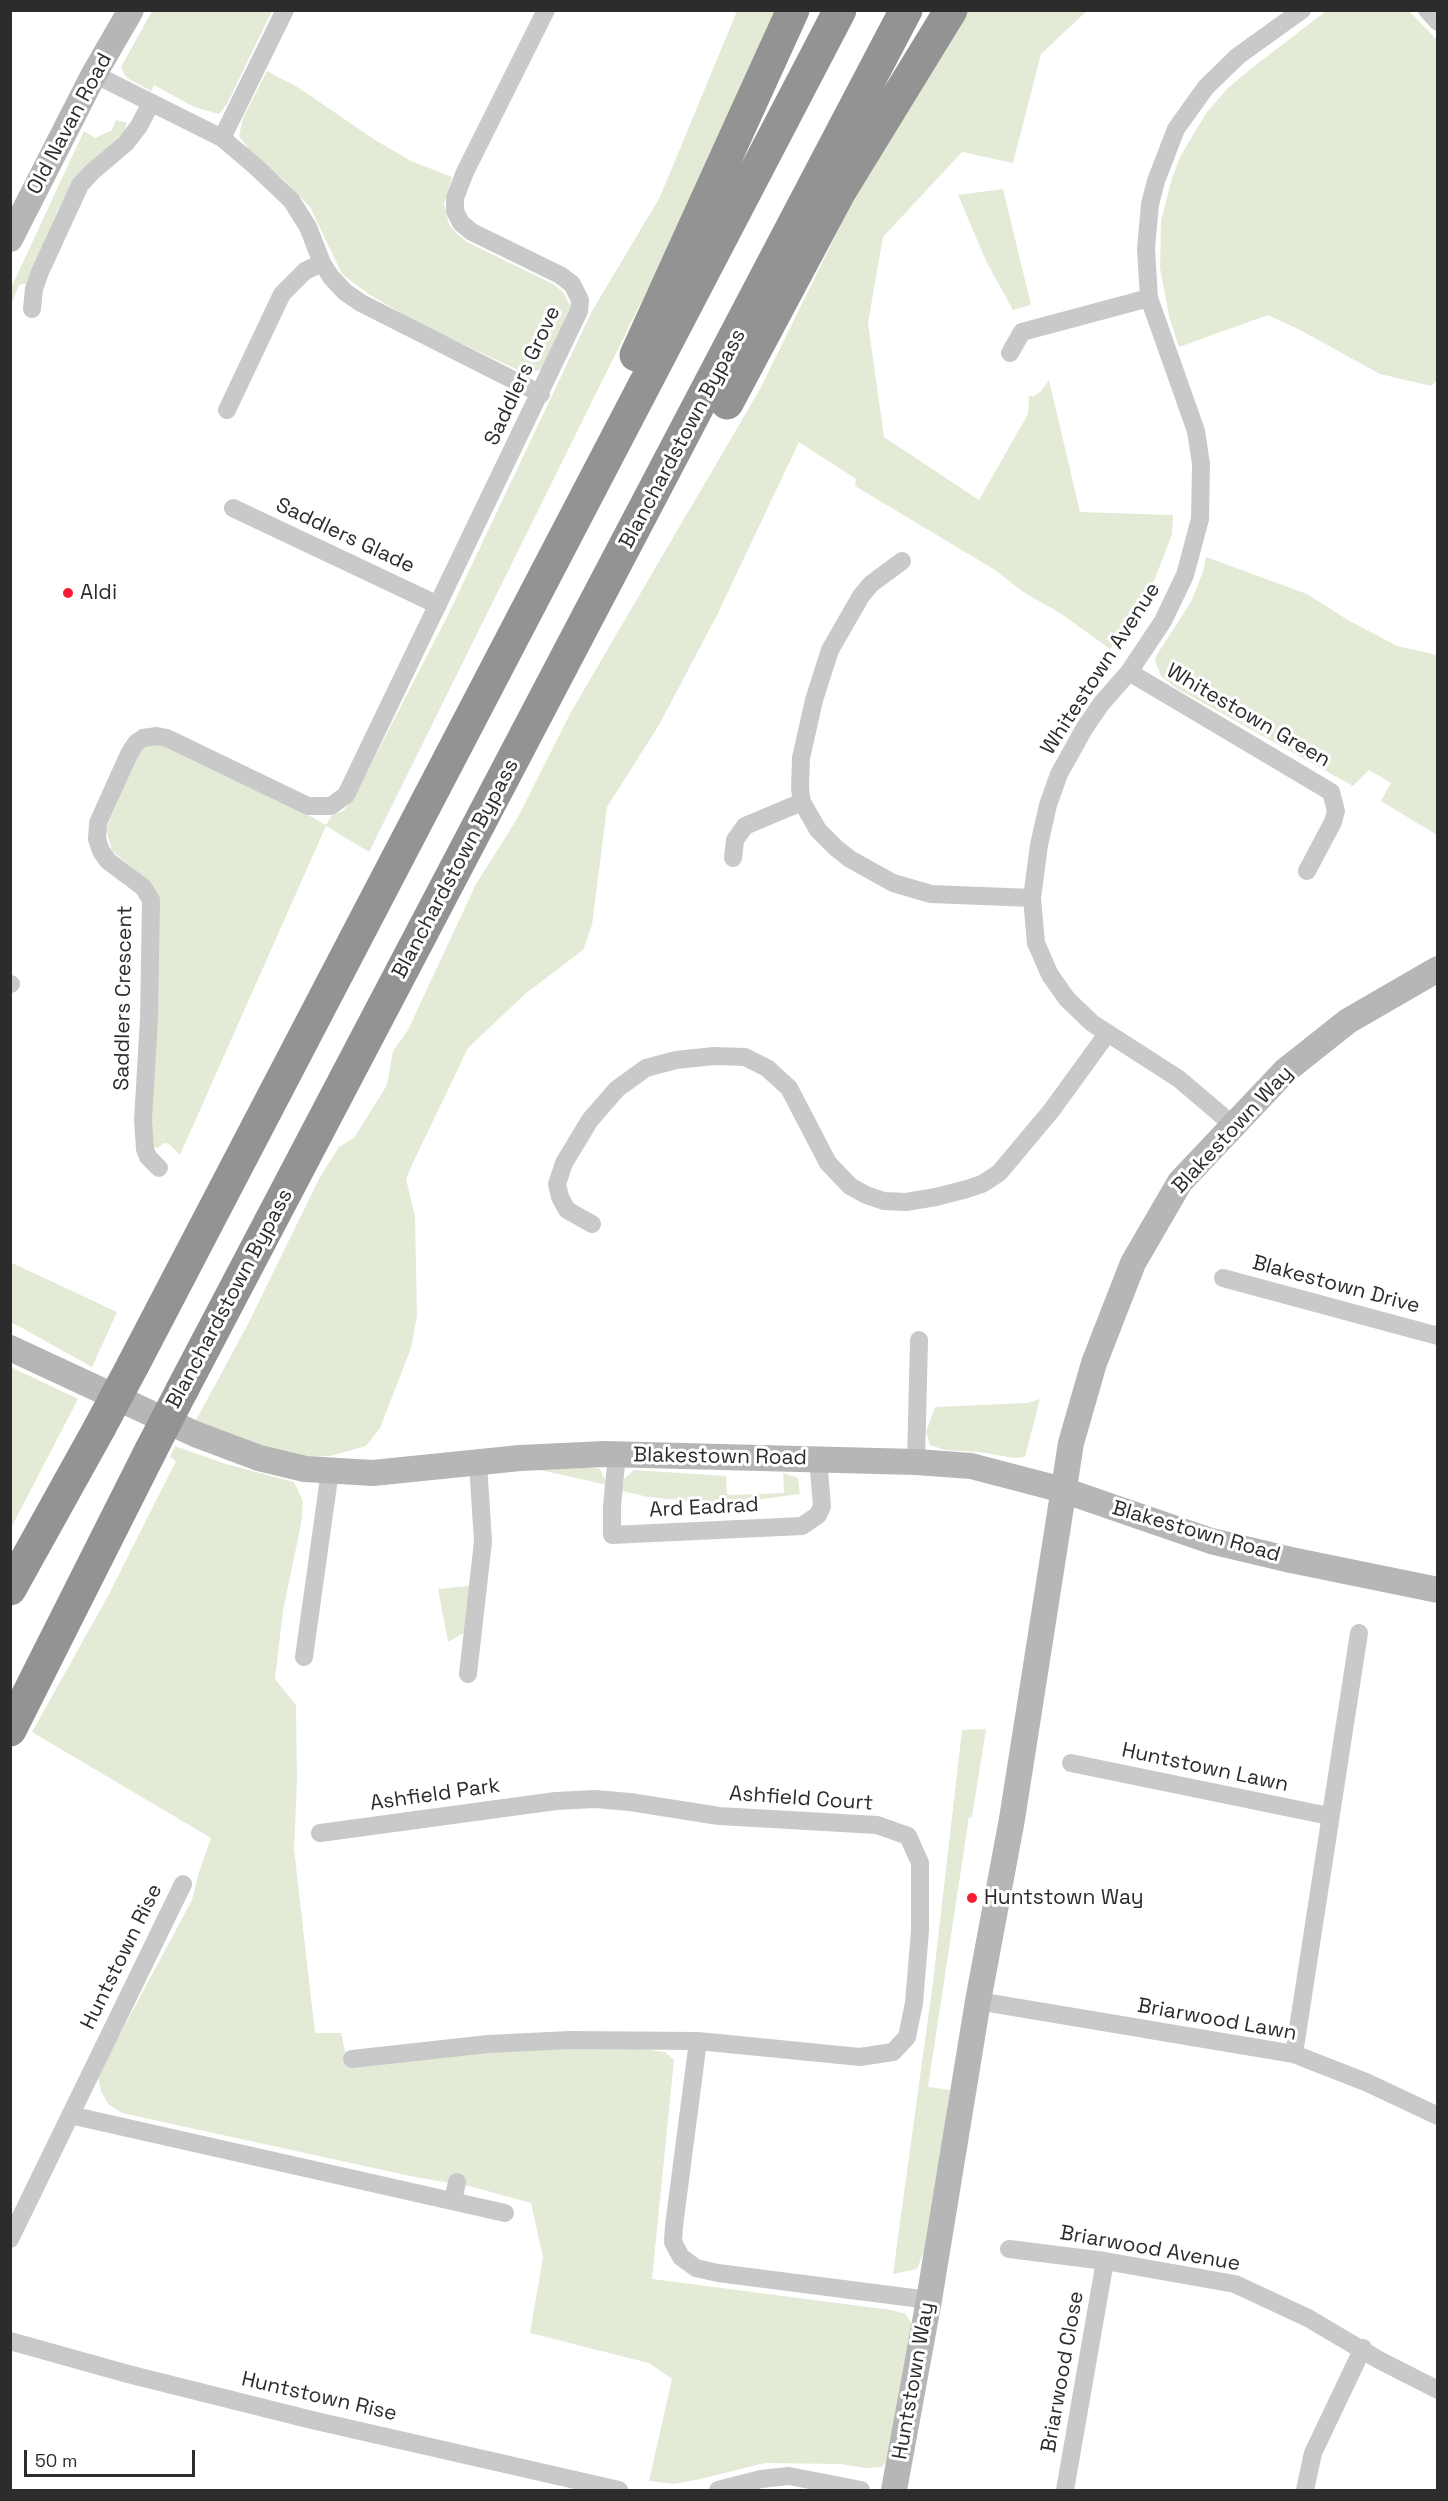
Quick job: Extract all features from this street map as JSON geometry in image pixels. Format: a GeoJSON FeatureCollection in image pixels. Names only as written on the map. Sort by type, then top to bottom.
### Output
{"type":"FeatureCollection","features":[{"type":"Feature","properties":{"kind":"highway"},"geometry":{"type":"LineString","coordinates":[[220,1197],[265,1072],[427,765],[655,318],[793,10]]}},
{"type":"Feature","properties":{"kind":"highway"},"geometry":{"type":"LineString","coordinates":[[10,1590],[133,1365],[840,10]]}},
{"type":"Feature","properties":{"kind":"highway","name":"Blanchardstown Bypass"},"geometry":{"type":"LineString","coordinates":[[10,1730],[182,1390],[906,10]]}},
{"type":"Feature","properties":{"kind":"highway"},"geometry":{"type":"LineString","coordinates":[[492,801],[559,710],[780,306],[840,191],[951,10]]}},
{"type":"Feature","properties":{"kind":"street","name":"Old Navan Road"},"geometry":{"type":"LineString","coordinates":[[10,239],[94,74],[131,10]]}},
{"type":"Feature","properties":{"kind":"street"},"geometry":{"type":"LineString","coordinates":[[222,138],[285,10]]}},
{"type":"Feature","properties":{"kind":"street","name":"Saddlers Grove"},"geometry":{"type":"LineString","coordinates":[[331,806],[346,795],[579,311],[580,300],[572,284],[560,275],[466,228],[455,211],[455,198],[465,172],[546,10]]}},
{"type":"Feature","properties":{"kind":"street","name":"Whitestown Avenue"},"geometry":{"type":"LineString","coordinates":[[1233,1125],[1179,1079],[1107,1034],[1078,1011],[1050,975],[1036,943],[1032,898],[1039,845],[1048,805],[1059,774],[1089,721],[1129,672],[1163,621],[1185,575],[1200,519],[1201,464],[1196,430],[1149,298],[1146,248],[1150,204],[1160,166],[1176,129],[1206,87],[1238,56],[1302,10]]}},
{"type":"Feature","properties":{"kind":"street"},"geometry":{"type":"LineString","coordinates":[[1426,10],[1437,22]]}},
{"type":"Feature","properties":{"kind":"street"},"geometry":{"type":"LineString","coordinates":[[94,74],[222,138],[291,200],[308,227],[322,263],[338,285],[362,303],[541,394]]}},
{"type":"Feature","properties":{"kind":"street"},"geometry":{"type":"LineString","coordinates":[[32,309],[33,289],[80,185],[126,143],[140,126],[151,103]]}},
{"type":"Feature","properties":{"kind":"street"},"geometry":{"type":"LineString","coordinates":[[227,410],[282,294],[305,271],[322,263]]}},
{"type":"Feature","properties":{"kind":"street"},"geometry":{"type":"LineString","coordinates":[[1010,353],[1022,332],[1149,298]]}},
{"type":"Feature","properties":{"kind":"street","name":"Saddlers Glade"},"geometry":{"type":"LineString","coordinates":[[233,508],[438,605]]}},
{"type":"Feature","properties":{"kind":"street"},"geometry":{"type":"LineString","coordinates":[[902,561],[871,584],[861,596],[830,650],[814,700],[801,758],[802,802],[818,830],[836,848],[850,859],[893,883],[931,894],[1032,898]]}},
{"type":"Feature","properties":{"kind":"street","name":"Whitestown Green"},"geometry":{"type":"LineString","coordinates":[[1129,672],[1331,792],[1336,811],[1333,822],[1307,871]]}},
{"type":"Feature","properties":{"kind":"street","name":"Saddlers Crescent"},"geometry":{"type":"LineString","coordinates":[[159,1168],[148,1157],[145,1149],[143,1120],[149,1019],[151,900],[133,878],[108,861],[101,851],[98,839],[98,823],[129,754],[136,743],[143,738],[159,736],[167,738],[308,806],[331,806]]}},
{"type":"Feature","properties":{"kind":"street"},"geometry":{"type":"LineString","coordinates":[[733,858],[735,840],[745,826],[802,802]]}},
{"type":"Feature","properties":{"kind":"street","name":"Blakestown Way"},"geometry":{"type":"LineString","coordinates":[[1063,1491],[1071,1443],[1094,1363],[1133,1263],[1180,1182],[1285,1071],[1341,1026],[1437,969]]}},
{"type":"Feature","properties":{"kind":"street"},"geometry":{"type":"LineString","coordinates":[[592,1224],[567,1210],[560,1197],[557,1184],[564,1163],[590,1120],[617,1089],[646,1068],[676,1060],[714,1056],[745,1057],[767,1068],[789,1088],[828,1163],[850,1186],[884,1201],[906,1202],[967,1189],[982,1184],[999,1173],[1051,1111],[1107,1034]]}},
{"type":"Feature","properties":{"kind":"street","name":"Blakestown Drive"},"geometry":{"type":"LineString","coordinates":[[1222,1278],[1437,1336]]}},
{"type":"Feature","properties":{"kind":"street"},"geometry":{"type":"LineString","coordinates":[[916,1462],[919,1340]]}},
{"type":"Feature","properties":{"kind":"street","name":"Blakestown Road"},"geometry":{"type":"LineString","coordinates":[[10,1348],[224,1446],[281,1465],[330,1471],[382,1472],[549,1456],[617,1454],[916,1462],[971,1466],[1063,1491],[1211,1541],[1437,1590]]}},
{"type":"Feature","properties":{"kind":"street","name":"Ard Eadrad"},"geometry":{"type":"LineString","coordinates":[[617,1454],[612,1535],[802,1526],[818,1515],[822,1506],[818,1459]]}},
{"type":"Feature","properties":{"kind":"street"},"geometry":{"type":"LineString","coordinates":[[468,1674],[460,1652],[483,1542],[477,1463]]}},
{"type":"Feature","properties":{"kind":"street"},"geometry":{"type":"LineString","coordinates":[[304,1657],[330,1471]]}},
{"type":"Feature","properties":{"kind":"street","name":"Huntstown Way"},"geometry":{"type":"LineString","coordinates":[[894,2490],[929,2300],[978,2001],[1012,1819],[1063,1491]]}},
{"type":"Feature","properties":{"kind":"street"},"geometry":{"type":"LineString","coordinates":[[1294,2054],[1359,1632]]}},
{"type":"Feature","properties":{"kind":"street","name":"Huntstown Lawn"},"geometry":{"type":"LineString","coordinates":[[1071,1763],[1329,1816]]}},
{"type":"Feature","properties":{"kind":"street","name":"Ashfield Court"},"geometry":{"type":"LineString","coordinates":[[352,2059],[488,2044],[529,2042],[698,2041],[860,2057],[880,2056],[893,2052],[900,2046],[911,2022],[920,1931],[920,1863],[908,1836],[877,1825],[719,1816],[595,1799],[556,1802]]}},
{"type":"Feature","properties":{"kind":"street","name":"Ashfield Park"},"geometry":{"type":"LineString","coordinates":[[320,1833],[556,1802]]}},
{"type":"Feature","properties":{"kind":"street","name":"Huntstown Rise"},"geometry":{"type":"LineString","coordinates":[[10,2239],[183,1884]]}},
{"type":"Feature","properties":{"kind":"street","name":"Briarwood Lawn"},"geometry":{"type":"LineString","coordinates":[[978,2001],[1294,2054],[1368,2083],[1437,2116]]}},
{"type":"Feature","properties":{"kind":"street"},"geometry":{"type":"LineString","coordinates":[[698,2041],[674,2226],[674,2242],[681,2257],[696,2268],[718,2273],[929,2300]]}},
{"type":"Feature","properties":{"kind":"street"},"geometry":{"type":"LineString","coordinates":[[70,2115],[505,2213]]}},
{"type":"Feature","properties":{"kind":"street"},"geometry":{"type":"LineString","coordinates":[[453,2201],[457,2182]]}},
{"type":"Feature","properties":{"kind":"street","name":"Briarwood Avenue"},"geometry":{"type":"LineString","coordinates":[[1009,2249],[1105,2261],[1235,2284],[1304,2316],[1363,2348],[1379,2360],[1437,2390]]}},
{"type":"Feature","properties":{"kind":"street","name":"Briarwood Close"},"geometry":{"type":"LineString","coordinates":[[1065,2490],[1105,2261]]}},
{"type":"Feature","properties":{"kind":"street","name":"Huntstown Rise"},"geometry":{"type":"LineString","coordinates":[[10,2341],[128,2374],[312,2420],[619,2490]]}},
{"type":"Feature","properties":{"kind":"street"},"geometry":{"type":"LineString","coordinates":[[1305,2490],[1307,2470],[1313,2453],[1363,2348]]}},
{"type":"Feature","properties":{"kind":"street"},"geometry":{"type":"LineString","coordinates":[[718,2490],[761,2479],[789,2476],[861,2490]]}},
{"type":"Feature","properties":{"kind":"green space"},"geometry":{"type":"Polygon","coordinates":[[[152,11],[272,11],[227,104],[219,114],[194,107],[154,85],[151,91],[124,74],[121,67],[152,11]]]}},
{"type":"Feature","properties":{"kind":"green space"},"geometry":{"type":"Polygon","coordinates":[[[737,11],[778,11],[718,147],[369,852],[326,826],[180,1155],[169,1144],[164,1143],[158,1148],[154,1147],[152,1143],[151,883],[112,851],[106,829],[137,756],[147,744],[164,745],[326,825],[332,815],[343,811],[352,801],[449,613],[592,311],[660,197],[737,11]]]}},
{"type":"Feature","properties":{"kind":"green space"},"geometry":{"type":"Polygon","coordinates":[[[960,11],[1087,11],[1041,54],[1013,163],[962,152],[883,237],[868,323],[884,437],[979,500],[1028,414],[1029,396],[1034,396],[1041,391],[1049,380],[1080,512],[1173,515],[1172,534],[1153,584],[1133,619],[1110,649],[1060,613],[1023,592],[995,570],[855,486],[856,479],[799,442],[717,615],[659,725],[607,807],[592,925],[583,950],[525,994],[468,1048],[410,1169],[406,1179],[415,1217],[417,1316],[411,1348],[380,1428],[366,1446],[330,1456],[305,1457],[229,1437],[195,1422],[248,1324],[320,1177],[339,1147],[354,1138],[387,1085],[393,1051],[408,1030],[476,884],[517,819],[571,712],[760,389],[854,198],[960,11]]]}},
{"type":"Feature","properties":{"kind":"green space"},"geometry":{"type":"Polygon","coordinates":[[[1326,11],[1409,11],[1437,40],[1438,380],[1431,386],[1380,374],[1268,315],[1179,347],[1169,316],[1160,268],[1161,221],[1172,178],[1181,155],[1207,112],[1227,89],[1326,11]]]}},
{"type":"Feature","properties":{"kind":"green space"},"geometry":{"type":"Polygon","coordinates":[[[267,71],[299,88],[375,140],[411,161],[452,177],[444,204],[449,224],[456,233],[467,242],[553,284],[563,292],[570,305],[570,313],[542,369],[528,374],[522,372],[418,323],[370,295],[342,274],[310,207],[284,180],[250,151],[239,136],[243,118],[267,71]]]}},
{"type":"Feature","properties":{"kind":"green space"},"geometry":{"type":"Polygon","coordinates":[[[116,120],[127,123],[123,133],[74,181],[57,212],[30,283],[19,285],[11,305],[11,288],[84,131],[95,138],[112,130],[116,120]]]}},
{"type":"Feature","properties":{"kind":"green space"},"geometry":{"type":"Polygon","coordinates":[[[1003,189],[1031,305],[1013,310],[987,263],[958,195],[1003,189]]]}},
{"type":"Feature","properties":{"kind":"green space"},"geometry":{"type":"Polygon","coordinates":[[[1206,557],[1307,594],[1348,620],[1397,646],[1437,655],[1437,835],[1381,801],[1391,783],[1369,770],[1353,786],[1176,688],[1161,676],[1155,661],[1156,656],[1191,602],[1203,572],[1206,557]]]}},
{"type":"Feature","properties":{"kind":"green space"},"geometry":{"type":"Polygon","coordinates":[[[12,1263],[117,1312],[92,1367],[11,1322],[12,1263]]]}},
{"type":"Feature","properties":{"kind":"green space"},"geometry":{"type":"Polygon","coordinates":[[[11,1367],[78,1399],[11,1528],[11,1367]]]}},
{"type":"Feature","properties":{"kind":"green space"},"geometry":{"type":"Polygon","coordinates":[[[1040,1399],[1025,1457],[1015,1458],[979,1452],[945,1450],[930,1445],[926,1432],[935,1407],[1027,1403],[1040,1399]]]}},
{"type":"Feature","properties":{"kind":"green space"},"geometry":{"type":"Polygon","coordinates":[[[175,1446],[226,1464],[294,1482],[303,1501],[301,1524],[283,1611],[275,1679],[296,1705],[297,1780],[294,1849],[315,2033],[341,2033],[347,2061],[514,2047],[633,2048],[665,2052],[674,2060],[652,2279],[891,2310],[906,2314],[912,2325],[887,2461],[882,2467],[765,2463],[674,2484],[649,2481],[672,2379],[649,2363],[530,2333],[543,2257],[531,2203],[469,2186],[415,2177],[122,2113],[108,2104],[101,2091],[98,2075],[192,1900],[211,1838],[32,1732],[108,1596],[176,1461],[170,1457],[175,1446]]]}},
{"type":"Feature","properties":{"kind":"green space"},"geometry":{"type":"Polygon","coordinates":[[[550,1468],[600,1469],[607,1485],[540,1470],[550,1468]]]}},
{"type":"Feature","properties":{"kind":"green space"},"geometry":{"type":"Polygon","coordinates":[[[634,1470],[726,1476],[727,1494],[732,1495],[784,1493],[783,1473],[798,1478],[800,1494],[740,1502],[700,1502],[648,1497],[622,1491],[624,1479],[634,1470]]]}},
{"type":"Feature","properties":{"kind":"green space"},"geometry":{"type":"Polygon","coordinates":[[[469,1586],[464,1633],[448,1642],[438,1589],[469,1586]]]}},
{"type":"Feature","properties":{"kind":"green space"},"geometry":{"type":"Polygon","coordinates":[[[986,1729],[972,1817],[969,1817],[928,2087],[950,2090],[927,2244],[917,2269],[893,2274],[933,1982],[962,1730],[986,1729]]]}},
{"type":"Feature","properties":{"kind":"place","name":"Aldi"},"geometry":{"type":"Point","coordinates":[68,593]}},
{"type":"Feature","properties":{"kind":"place","name":"Huntstown Way"},"geometry":{"type":"Point","coordinates":[972,1898]}}]}
